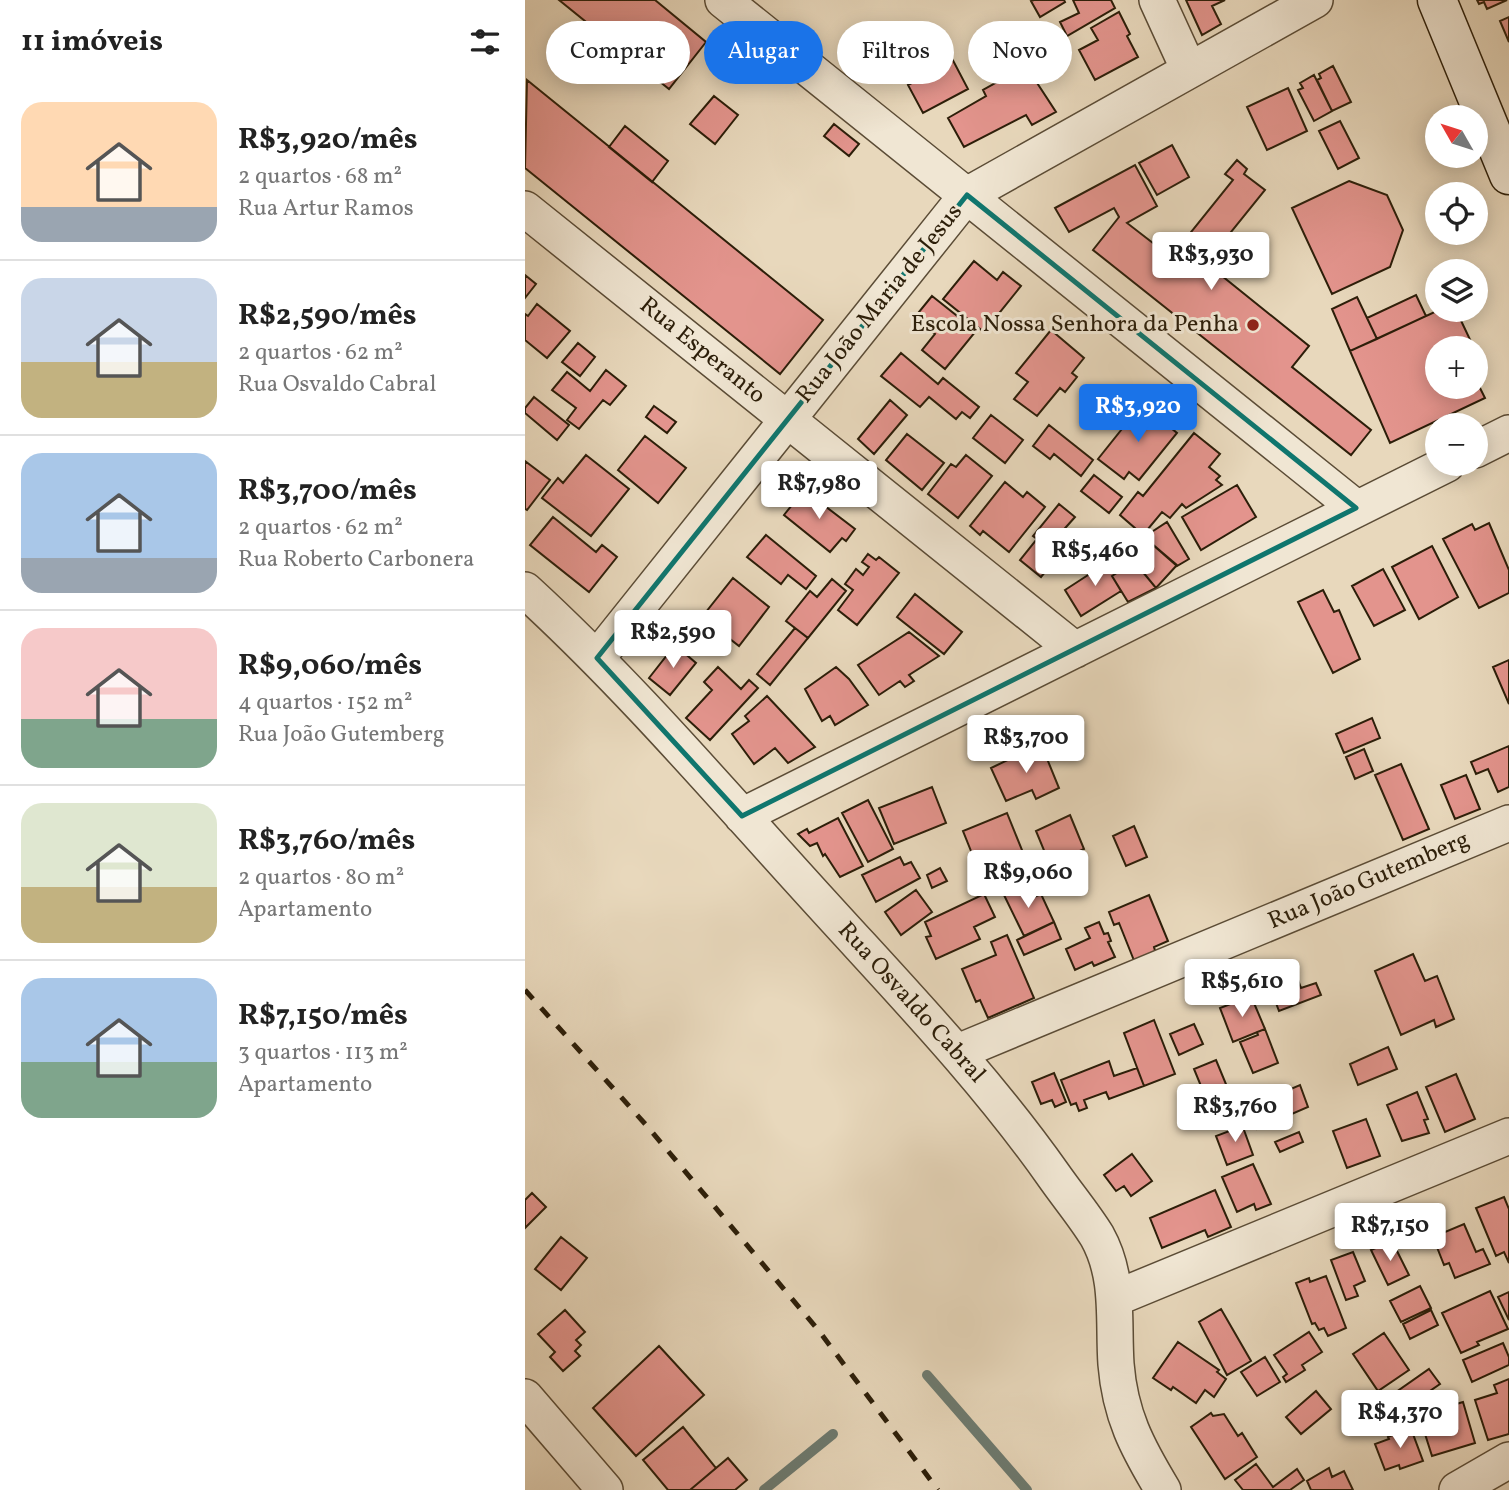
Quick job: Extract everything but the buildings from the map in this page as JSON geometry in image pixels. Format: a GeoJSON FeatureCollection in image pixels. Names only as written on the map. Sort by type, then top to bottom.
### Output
{"type":"FeatureCollection","features":[{"type":"Feature","properties":{"kind":"street"},"geometry":{"type":"LineString","coordinates":[[723,0],[1356,508]]}},
{"type":"Feature","properties":{"kind":"street"},"geometry":{"type":"LineString","coordinates":[[1157,0],[1189,70]]}},
{"type":"Feature","properties":{"kind":"street","name":"Rua João Maria de Jesus"},"geometry":{"type":"LineString","coordinates":[[597,658],[967,195],[1315,0]]}},
{"type":"Feature","properties":{"kind":"street"},"geometry":{"type":"LineString","coordinates":[[1437,0],[1509,175]]}},
{"type":"Feature","properties":{"kind":"street","name":"Rua Esperanto"},"geometry":{"type":"LineString","coordinates":[[525,209],[1075,650]]}},
{"type":"Feature","properties":{"kind":"street"},"geometry":{"type":"LineString","coordinates":[[1488,444],[1509,433]]}},
{"type":"Feature","properties":{"kind":"street"},"geometry":{"type":"LineString","coordinates":[[741,816],[1425,475]]}},
{"type":"Feature","properties":{"kind":"street","name":"Rua Osvaldo Cabral"},"geometry":{"type":"LineString","coordinates":[[525,590],[597,658],[958,1052],[1030,1143],[1097,1237],[1108,1262],[1116,1298],[1116,1363],[1127,1421],[1136,1445],[1163,1490]]}},
{"type":"Feature","properties":{"kind":"street","name":"Rua João Gutemberg"},"geometry":{"type":"LineString","coordinates":[[958,1052],[1509,823]]}},
{"type":"Feature","properties":{"kind":"street"},"geometry":{"type":"LineString","coordinates":[[1116,1298],[1509,1136]]}},
{"type":"Feature","properties":{"kind":"street"},"geometry":{"type":"LineString","coordinates":[[525,1397],[605,1490]]}},
{"type":"Feature","properties":{"kind":"street"},"geometry":{"type":"LineString","coordinates":[[1457,1490],[1509,1460]]}},
{"type":"Feature","properties":{"kind":"highlighted area"},"geometry":{"type":"Polygon","coordinates":[[[967,195],[1356,508],[742,816],[597,658],[967,195]]]}},
{"type":"Feature","properties":{"kind":"waterway"},"geometry":{"type":"LineString","coordinates":[[927,1375],[1027,1490]]}},
{"type":"Feature","properties":{"kind":"waterway"},"geometry":{"type":"LineString","coordinates":[[764,1490],[833,1434]]}},
{"type":"Feature","properties":{"kind":"railway"},"geometry":{"type":"LineString","coordinates":[[525,990],[647,1126],[819,1331],[938,1490]]}},
{"type":"Feature","properties":{"kind":"place","name":"Escola Nossa Senhora da Penha"},"geometry":{"type":"Point","coordinates":[1253,325]}}]}
